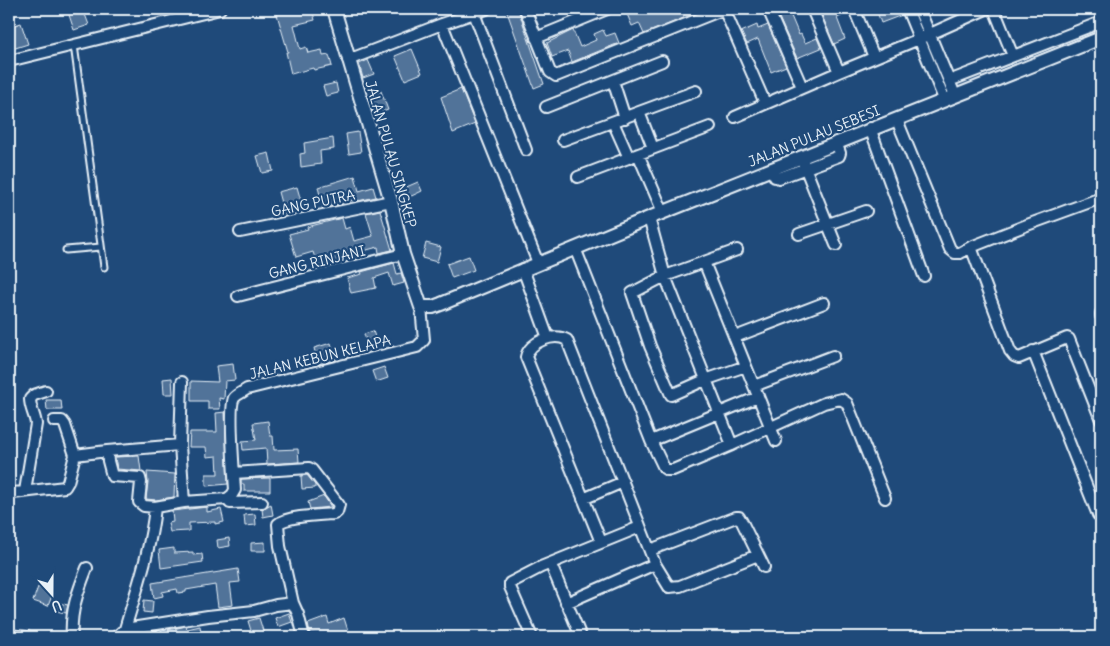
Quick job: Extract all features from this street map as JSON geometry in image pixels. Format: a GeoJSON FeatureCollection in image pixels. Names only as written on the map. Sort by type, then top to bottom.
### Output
{"type":"FeatureCollection","features":[{"type":"Feature","properties":{"kind":"street"},"geometry":{"type":"LineString","coordinates":[[9,61],[189,13],[220,9]]}},
{"type":"Feature","properties":{"kind":"street","name":"JALAN PULAU SINGKEP"},"geometry":{"type":"LineString","coordinates":[[334,9],[391,201],[403,254],[421,307]]}},
{"type":"Feature","properties":{"kind":"street"},"geometry":{"type":"LineString","coordinates":[[348,60],[486,9]]}},
{"type":"Feature","properties":{"kind":"street"},"geometry":{"type":"LineString","coordinates":[[525,9],[550,72],[558,76],[724,9],[765,103]]}},
{"type":"Feature","properties":{"kind":"street"},"geometry":{"type":"LineString","coordinates":[[536,38],[607,9]]}},
{"type":"Feature","properties":{"kind":"street"},"geometry":{"type":"LineString","coordinates":[[768,9],[802,87]]}},
{"type":"Feature","properties":{"kind":"street"},"geometry":{"type":"LineString","coordinates":[[812,9],[839,72]]}},
{"type":"Feature","properties":{"kind":"street"},"geometry":{"type":"LineString","coordinates":[[854,9],[874,57]]}},
{"type":"Feature","properties":{"kind":"street"},"geometry":{"type":"LineString","coordinates":[[907,9],[919,40],[949,97]]}},
{"type":"Feature","properties":{"kind":"street"},"geometry":{"type":"LineString","coordinates":[[920,9],[949,81],[949,97]]}},
{"type":"Feature","properties":{"kind":"street"},"geometry":{"type":"LineString","coordinates":[[994,9],[1016,56],[1024,68]]}},
{"type":"Feature","properties":{"kind":"street"},"geometry":{"type":"LineString","coordinates":[[735,117],[802,87],[919,40],[980,10]]}},
{"type":"Feature","properties":{"kind":"street"},"geometry":{"type":"LineString","coordinates":[[474,13],[526,150]]}},
{"type":"Feature","properties":{"kind":"street"},"geometry":{"type":"LineString","coordinates":[[949,81],[1064,38],[1101,22]]}},
{"type":"Feature","properties":{"kind":"street"},"geometry":{"type":"LineString","coordinates":[[442,24],[538,263]]}},
{"type":"Feature","properties":{"kind":"street"},"geometry":{"type":"LineString","coordinates":[[1064,38],[1070,50]]}},
{"type":"Feature","properties":{"kind":"street","name":"JALAN PULAU SEBESI"},"geometry":{"type":"LineString","coordinates":[[421,307],[437,306],[771,169],[803,162],[836,142],[870,128],[897,120],[949,97],[1101,38]]}},
{"type":"Feature","properties":{"kind":"street"},"geometry":{"type":"LineString","coordinates":[[546,107],[662,61]]}},
{"type":"Feature","properties":{"kind":"street"},"geometry":{"type":"LineString","coordinates":[[612,81],[625,118]]}},
{"type":"Feature","properties":{"kind":"street"},"geometry":{"type":"LineString","coordinates":[[563,140],[696,91]]}},
{"type":"Feature","properties":{"kind":"street"},"geometry":{"type":"LineString","coordinates":[[639,112],[653,148]]}},
{"type":"Feature","properties":{"kind":"street"},"geometry":{"type":"LineString","coordinates":[[897,120],[950,249],[960,253],[971,247],[1101,198]]}},
{"type":"Feature","properties":{"kind":"street"},"geometry":{"type":"LineString","coordinates":[[613,122],[634,156],[663,212]]}},
{"type":"Feature","properties":{"kind":"street"},"geometry":{"type":"LineString","coordinates":[[578,177],[710,127]]}},
{"type":"Feature","properties":{"kind":"street"},"geometry":{"type":"LineString","coordinates":[[870,128],[924,276]]}},
{"type":"Feature","properties":{"kind":"street"},"geometry":{"type":"LineString","coordinates":[[803,162],[836,244]]}},
{"type":"Feature","properties":{"kind":"street","name":"GANG PUTRA"},"geometry":{"type":"LineString","coordinates":[[240,232],[391,201]]}},
{"type":"Feature","properties":{"kind":"street"},"geometry":{"type":"LineString","coordinates":[[799,234],[866,211]]}},
{"type":"Feature","properties":{"kind":"street"},"geometry":{"type":"LineString","coordinates":[[649,218],[665,276],[732,445]]}},
{"type":"Feature","properties":{"kind":"street"},"geometry":{"type":"LineString","coordinates":[[971,247],[1010,350],[1017,358],[1067,338],[1070,340],[1101,420]]}},
{"type":"Feature","properties":{"kind":"street"},"geometry":{"type":"LineString","coordinates":[[575,248],[651,440],[666,470],[674,470],[824,403],[844,400],[847,403],[885,498]]}},
{"type":"Feature","properties":{"kind":"street"},"geometry":{"type":"LineString","coordinates":[[737,250],[665,276],[632,293],[650,346],[671,395],[705,380],[746,366]]}},
{"type":"Feature","properties":{"kind":"street","name":"GANG RINJANI"},"geometry":{"type":"LineString","coordinates":[[238,296],[403,254]]}},
{"type":"Feature","properties":{"kind":"street"},"geometry":{"type":"LineString","coordinates":[[704,262],[776,441]]}},
{"type":"Feature","properties":{"kind":"street"},"geometry":{"type":"LineString","coordinates":[[524,269],[548,338]]}},
{"type":"Feature","properties":{"kind":"street"},"geometry":{"type":"LineString","coordinates":[[735,337],[824,303]]}},
{"type":"Feature","properties":{"kind":"street","name":"JALAN KEBUN KELAPA"},"geometry":{"type":"LineString","coordinates":[[227,499],[234,490],[232,418],[234,397],[247,389],[417,348],[424,340],[421,307]]}},
{"type":"Feature","properties":{"kind":"street"},"geometry":{"type":"LineString","coordinates":[[601,542],[526,357],[534,344],[548,338],[559,337],[567,340],[655,564],[667,585],[673,588],[680,586],[758,555]]}},
{"type":"Feature","properties":{"kind":"street"},"geometry":{"type":"LineString","coordinates":[[1033,351],[1098,515]]}},
{"type":"Feature","properties":{"kind":"street"},"geometry":{"type":"LineString","coordinates":[[754,386],[833,356]]}},
{"type":"Feature","properties":{"kind":"street"},"geometry":{"type":"LineString","coordinates":[[182,382],[180,445],[184,502]]}},
{"type":"Feature","properties":{"kind":"street"},"geometry":{"type":"LineString","coordinates":[[25,491],[36,424],[30,406],[30,399],[34,395],[46,391]]}},
{"type":"Feature","properties":{"kind":"street"},"geometry":{"type":"LineString","coordinates":[[651,440],[758,397]]}},
{"type":"Feature","properties":{"kind":"street"},"geometry":{"type":"LineString","coordinates":[[9,495],[25,491],[65,487],[67,485],[75,455],[65,425],[62,421],[54,421]]}},
{"type":"Feature","properties":{"kind":"street"},"geometry":{"type":"LineString","coordinates":[[75,455],[180,445]]}},
{"type":"Feature","properties":{"kind":"street"},"geometry":{"type":"LineString","coordinates":[[107,451],[112,476],[140,478],[139,502],[144,506],[155,507],[184,502],[227,499],[230,504],[262,502]]}},
{"type":"Feature","properties":{"kind":"street"},"geometry":{"type":"LineString","coordinates":[[234,473],[309,468],[339,505],[337,512],[334,514],[290,520],[278,524],[280,546],[293,603],[304,637]]}},
{"type":"Feature","properties":{"kind":"street"},"geometry":{"type":"LineString","coordinates":[[583,499],[623,482]]}},
{"type":"Feature","properties":{"kind":"street"},"geometry":{"type":"LineString","coordinates":[[116,637],[125,628],[147,555],[155,507]]}},
{"type":"Feature","properties":{"kind":"street"},"geometry":{"type":"LineString","coordinates":[[650,550],[739,517],[764,567]]}},
{"type":"Feature","properties":{"kind":"street"},"geometry":{"type":"LineString","coordinates":[[532,637],[510,585],[515,579],[640,527]]}},
{"type":"Feature","properties":{"kind":"street"},"geometry":{"type":"LineString","coordinates":[[566,603],[655,564]]}},
{"type":"Feature","properties":{"kind":"street"},"geometry":{"type":"LineString","coordinates":[[550,565],[581,637]]}},
{"type":"Feature","properties":{"kind":"street"},"geometry":{"type":"LineString","coordinates":[[72,637],[71,628],[75,599],[88,568]]}},
{"type":"Feature","properties":{"kind":"street"},"geometry":{"type":"LineString","coordinates":[[125,628],[254,611],[293,603]]}},
{"type":"Feature","properties":{"kind":"street"},"geometry":{"type":"LineString","coordinates":[[9,635],[27,637]]}},
{"type":"Feature","properties":{"kind":"lane"},"geometry":{"type":"LineString","coordinates":[[74,45],[104,267]]}},
{"type":"Feature","properties":{"kind":"lane"},"geometry":{"type":"LineString","coordinates":[[66,250],[102,247]]}},
{"type":"Feature","properties":{"kind":"building"},"geometry":{"type":"Polygon","coordinates":[[[67,9],[83,9],[89,25],[74,30],[67,9]]]}},
{"type":"Feature","properties":{"kind":"building"},"geometry":{"type":"Polygon","coordinates":[[[163,9],[187,9],[187,10],[166,15],[163,9]]]}},
{"type":"Feature","properties":{"kind":"building"},"geometry":{"type":"Polygon","coordinates":[[[289,9],[290,12],[312,9],[315,20],[294,25],[300,49],[306,47],[308,53],[322,50],[323,56],[329,55],[332,66],[314,70],[313,68],[291,74],[286,52],[288,52],[276,11],[289,9]]]}},
{"type":"Feature","properties":{"kind":"building"},"geometry":{"type":"Polygon","coordinates":[[[506,9],[518,9],[544,84],[534,88],[506,9]]]}},
{"type":"Feature","properties":{"kind":"building"},"geometry":{"type":"Polygon","coordinates":[[[636,9],[706,9],[644,34],[639,23],[632,26],[627,14],[637,11],[636,9]]]}},
{"type":"Feature","properties":{"kind":"building"},"geometry":{"type":"Polygon","coordinates":[[[775,9],[805,9],[791,16],[799,35],[801,34],[805,43],[817,38],[821,48],[797,58],[775,9]]]}},
{"type":"Feature","properties":{"kind":"building"},"geometry":{"type":"Polygon","coordinates":[[[819,9],[847,9],[848,13],[837,18],[845,39],[834,44],[819,9]]]}},
{"type":"Feature","properties":{"kind":"building"},"geometry":{"type":"Polygon","coordinates":[[[876,9],[900,9],[902,15],[881,23],[876,9]]]}},
{"type":"Feature","properties":{"kind":"building"},"geometry":{"type":"Polygon","coordinates":[[[21,23],[28,44],[9,50],[9,27],[21,23]]]}},
{"type":"Feature","properties":{"kind":"building"},"geometry":{"type":"Polygon","coordinates":[[[757,25],[758,29],[768,25],[786,66],[771,72],[758,39],[747,44],[741,32],[757,25]]]}},
{"type":"Feature","properties":{"kind":"building"},"geometry":{"type":"Polygon","coordinates":[[[573,30],[580,47],[596,40],[594,34],[603,30],[606,36],[615,33],[619,43],[572,62],[568,51],[552,57],[547,43],[573,30]]]}},
{"type":"Feature","properties":{"kind":"building"},"geometry":{"type":"Polygon","coordinates":[[[412,49],[422,73],[405,80],[395,56],[412,49]]]}},
{"type":"Feature","properties":{"kind":"building"},"geometry":{"type":"Polygon","coordinates":[[[368,60],[374,74],[363,78],[359,64],[368,60]]]}},
{"type":"Feature","properties":{"kind":"building"},"geometry":{"type":"Polygon","coordinates":[[[336,83],[338,93],[326,96],[323,86],[336,83]]]}},
{"type":"Feature","properties":{"kind":"building"},"geometry":{"type":"Polygon","coordinates":[[[461,89],[475,124],[453,133],[441,97],[461,89]]]}},
{"type":"Feature","properties":{"kind":"building"},"geometry":{"type":"Polygon","coordinates":[[[381,91],[388,110],[374,115],[368,95],[381,91]]]}},
{"type":"Feature","properties":{"kind":"building"},"geometry":{"type":"Polygon","coordinates":[[[358,132],[361,152],[349,154],[346,134],[358,132]]]}},
{"type":"Feature","properties":{"kind":"building"},"geometry":{"type":"Polygon","coordinates":[[[333,138],[334,149],[320,151],[321,164],[301,167],[300,154],[305,153],[304,143],[333,138]]]}},
{"type":"Feature","properties":{"kind":"building"},"geometry":{"type":"Polygon","coordinates":[[[269,153],[273,171],[262,173],[257,156],[269,153]]]}},
{"type":"Feature","properties":{"kind":"building"},"geometry":{"type":"Polygon","coordinates":[[[355,176],[359,191],[373,187],[376,197],[358,201],[358,199],[323,208],[318,187],[355,176]]]}},
{"type":"Feature","properties":{"kind":"building"},"geometry":{"type":"Polygon","coordinates":[[[418,182],[422,191],[401,201],[397,191],[418,182]]]}},
{"type":"Feature","properties":{"kind":"building"},"geometry":{"type":"Polygon","coordinates":[[[297,187],[303,208],[284,214],[278,192],[297,187]]]}},
{"type":"Feature","properties":{"kind":"building"},"geometry":{"type":"Polygon","coordinates":[[[380,210],[392,250],[379,253],[378,247],[337,258],[339,263],[318,268],[313,252],[296,257],[289,234],[342,218],[345,229],[350,227],[354,241],[373,236],[366,213],[380,210]]]}},
{"type":"Feature","properties":{"kind":"building"},"geometry":{"type":"Polygon","coordinates":[[[426,243],[441,247],[437,262],[422,258],[426,243]]]}},
{"type":"Feature","properties":{"kind":"building"},"geometry":{"type":"Polygon","coordinates":[[[469,256],[474,270],[452,278],[447,264],[469,256]]]}},
{"type":"Feature","properties":{"kind":"building"},"geometry":{"type":"Polygon","coordinates":[[[394,263],[397,274],[401,273],[404,283],[393,286],[389,273],[374,278],[376,288],[351,293],[347,278],[394,263]]]}},
{"type":"Feature","properties":{"kind":"building"},"geometry":{"type":"Polygon","coordinates":[[[373,331],[377,343],[368,347],[364,334],[373,331]]]}},
{"type":"Feature","properties":{"kind":"building"},"geometry":{"type":"Polygon","coordinates":[[[331,343],[336,360],[318,364],[314,348],[331,343]]]}},
{"type":"Feature","properties":{"kind":"building"},"geometry":{"type":"Polygon","coordinates":[[[233,364],[235,380],[225,381],[224,399],[219,398],[220,409],[208,409],[208,401],[191,401],[191,381],[218,382],[216,366],[233,364]]]}},
{"type":"Feature","properties":{"kind":"building"},"geometry":{"type":"Polygon","coordinates":[[[384,367],[388,378],[376,382],[372,371],[384,367]]]}},
{"type":"Feature","properties":{"kind":"building"},"geometry":{"type":"Polygon","coordinates":[[[172,378],[173,394],[164,394],[163,379],[172,378]]]}},
{"type":"Feature","properties":{"kind":"building"},"geometry":{"type":"Polygon","coordinates":[[[46,400],[61,400],[62,410],[47,410],[46,400]]]}},
{"type":"Feature","properties":{"kind":"building"},"geometry":{"type":"Polygon","coordinates":[[[225,412],[228,484],[206,486],[206,474],[218,474],[217,456],[207,457],[206,447],[189,447],[190,432],[217,432],[216,413],[225,412]]]}},
{"type":"Feature","properties":{"kind":"building"},"geometry":{"type":"Polygon","coordinates":[[[268,421],[270,436],[273,436],[274,450],[298,449],[299,462],[267,464],[266,448],[243,450],[242,441],[256,440],[253,423],[268,421]]]}},
{"type":"Feature","properties":{"kind":"building"},"geometry":{"type":"Polygon","coordinates":[[[139,456],[141,471],[117,469],[115,457],[139,456]]]}},
{"type":"Feature","properties":{"kind":"building"},"geometry":{"type":"Polygon","coordinates":[[[147,472],[175,474],[174,497],[156,500],[146,499],[147,472]]]}},
{"type":"Feature","properties":{"kind":"building"},"geometry":{"type":"Polygon","coordinates":[[[307,475],[315,485],[315,488],[302,489],[301,476],[307,475]]]}},
{"type":"Feature","properties":{"kind":"building"},"geometry":{"type":"Polygon","coordinates":[[[270,478],[270,491],[244,491],[244,484],[241,484],[241,479],[270,478]]]}},
{"type":"Feature","properties":{"kind":"building"},"geometry":{"type":"Polygon","coordinates":[[[324,496],[331,507],[310,509],[308,502],[324,496]]]}},
{"type":"Feature","properties":{"kind":"building"},"geometry":{"type":"Polygon","coordinates":[[[271,504],[273,515],[263,517],[262,509],[271,504]]]}},
{"type":"Feature","properties":{"kind":"building"},"geometry":{"type":"Polygon","coordinates":[[[207,507],[207,512],[221,509],[224,522],[215,524],[215,522],[189,523],[189,531],[170,532],[168,523],[173,522],[172,511],[207,507]]]}},
{"type":"Feature","properties":{"kind":"building"},"geometry":{"type":"Polygon","coordinates":[[[255,514],[256,525],[245,526],[244,515],[255,514]]]}},
{"type":"Feature","properties":{"kind":"building"},"geometry":{"type":"Polygon","coordinates":[[[229,538],[230,546],[218,548],[217,540],[229,538]]]}},
{"type":"Feature","properties":{"kind":"building"},"geometry":{"type":"Polygon","coordinates":[[[265,542],[265,551],[251,551],[251,543],[265,542]]]}},
{"type":"Feature","properties":{"kind":"building"},"geometry":{"type":"Polygon","coordinates":[[[174,548],[174,553],[193,552],[193,555],[202,554],[203,562],[161,568],[159,550],[174,548]]]}},
{"type":"Feature","properties":{"kind":"building"},"geometry":{"type":"Polygon","coordinates":[[[238,569],[240,582],[230,583],[233,605],[218,607],[215,585],[186,590],[186,592],[178,593],[177,589],[162,592],[163,596],[154,598],[152,583],[238,569]]]}},
{"type":"Feature","properties":{"kind":"building"},"geometry":{"type":"Polygon","coordinates":[[[38,587],[53,593],[48,606],[33,601],[38,587]]]}},
{"type":"Feature","properties":{"kind":"building"},"geometry":{"type":"Polygon","coordinates":[[[144,600],[153,601],[152,613],[143,612],[144,600]]]}},
{"type":"Feature","properties":{"kind":"building"},"geometry":{"type":"Polygon","coordinates":[[[58,603],[68,605],[66,613],[56,611],[58,603]]]}},
{"type":"Feature","properties":{"kind":"building"},"geometry":{"type":"Polygon","coordinates":[[[289,613],[292,622],[278,627],[275,618],[289,613]]]}},
{"type":"Feature","properties":{"kind":"building"},"geometry":{"type":"Polygon","coordinates":[[[327,617],[329,624],[344,618],[350,637],[315,637],[314,634],[310,634],[308,624],[327,617]]]}},
{"type":"Feature","properties":{"kind":"building"},"geometry":{"type":"Polygon","coordinates":[[[259,618],[264,634],[253,637],[248,621],[259,618]]]}},
{"type":"Feature","properties":{"kind":"building"},"geometry":{"type":"Polygon","coordinates":[[[186,626],[187,629],[200,626],[202,637],[157,637],[156,633],[186,626]]]}}]}
